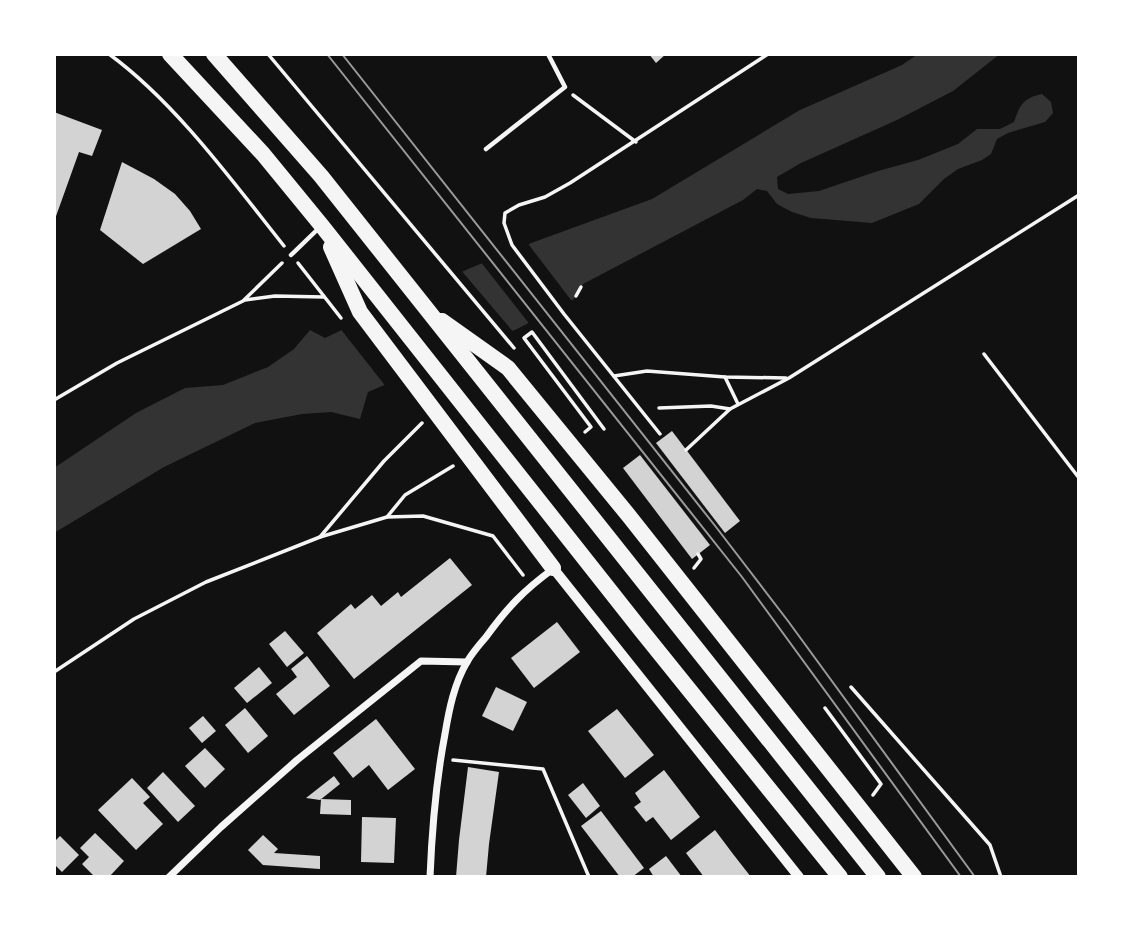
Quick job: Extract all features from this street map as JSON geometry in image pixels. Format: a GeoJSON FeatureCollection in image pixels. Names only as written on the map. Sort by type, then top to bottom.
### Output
{"type":"FeatureCollection","features":[{"type":"Feature","properties":{"kind":"highway"},"geometry":{"type":"LineString","coordinates":[[170,54],[263,153],[839,877]]}},
{"type":"Feature","properties":{"kind":"highway"},"geometry":{"type":"LineString","coordinates":[[214,54],[321,176],[878,877]]}},
{"type":"Feature","properties":{"kind":"highway"},"geometry":{"type":"LineString","coordinates":[[223,54],[232,74]]}},
{"type":"Feature","properties":{"kind":"highway"},"geometry":{"type":"LineString","coordinates":[[322,226],[360,312],[553,568]]}},
{"type":"Feature","properties":{"kind":"highway"},"geometry":{"type":"LineString","coordinates":[[428,312],[508,368],[571,443],[915,877]]}},
{"type":"Feature","properties":{"kind":"street"},"geometry":{"type":"LineString","coordinates":[[430,877],[432,819],[440,759],[455,690],[467,662],[507,608],[530,585],[553,568],[799,877]]}},
{"type":"Feature","properties":{"kind":"street"},"geometry":{"type":"LineString","coordinates":[[169,877],[221,827],[298,760],[421,661],[467,662]]}},
{"type":"Feature","properties":{"kind":"lane"},"geometry":{"type":"LineString","coordinates":[[486,149],[565,87],[548,54]]}},
{"type":"Feature","properties":{"kind":"lane"},"geometry":{"type":"LineString","coordinates":[[291,255],[322,226]]}},
{"type":"Feature","properties":{"kind":"path"},"geometry":{"type":"LineString","coordinates":[[109,54],[145,83],[199,142],[342,320]]}},
{"type":"Feature","properties":{"kind":"path"},"geometry":{"type":"LineString","coordinates":[[268,54],[520,355]]}},
{"type":"Feature","properties":{"kind":"path"},"geometry":{"type":"LineString","coordinates":[[660,434],[512,245],[504,223],[505,213],[519,205],[545,197],[570,183],[768,54]]}},
{"type":"Feature","properties":{"kind":"path"},"geometry":{"type":"LineString","coordinates":[[565,87],[636,142]]}},
{"type":"Feature","properties":{"kind":"path"},"geometry":{"type":"LineString","coordinates":[[686,450],[738,404],[789,378],[1079,195]]}},
{"type":"Feature","properties":{"kind":"path"},"geometry":{"type":"LineString","coordinates":[[243,301],[291,255]]}},
{"type":"Feature","properties":{"kind":"path"},"geometry":{"type":"LineString","coordinates":[[576,296],[581,287]]}},
{"type":"Feature","properties":{"kind":"path"},"geometry":{"type":"LineString","coordinates":[[54,400],[117,363],[243,301],[275,296],[324,297]]}},
{"type":"Feature","properties":{"kind":"path"},"geometry":{"type":"LineString","coordinates":[[584,432],[591,428],[524,338],[532,332],[604,429]]}},
{"type":"Feature","properties":{"kind":"path"},"geometry":{"type":"LineString","coordinates":[[984,354],[1079,478]]}},
{"type":"Feature","properties":{"kind":"path"},"geometry":{"type":"LineString","coordinates":[[614,376],[647,372],[789,378]]}},
{"type":"Feature","properties":{"kind":"path"},"geometry":{"type":"LineString","coordinates":[[725,377],[738,404]]}},
{"type":"Feature","properties":{"kind":"path"},"geometry":{"type":"LineString","coordinates":[[659,408],[711,406],[730,410]]}},
{"type":"Feature","properties":{"kind":"path"},"geometry":{"type":"LineString","coordinates":[[320,537],[384,461],[422,423]]}},
{"type":"Feature","properties":{"kind":"path"},"geometry":{"type":"LineString","coordinates":[[387,517],[405,495],[453,466]]}},
{"type":"Feature","properties":{"kind":"path"},"geometry":{"type":"LineString","coordinates":[[54,671],[134,619],[206,582],[320,537],[387,517],[423,516],[493,537],[513,562]]}},
{"type":"Feature","properties":{"kind":"path"},"geometry":{"type":"LineString","coordinates":[[692,569],[701,559],[698,554]]}},
{"type":"Feature","properties":{"kind":"path"},"geometry":{"type":"LineString","coordinates":[[851,687],[989,845],[1001,877]]}},
{"type":"Feature","properties":{"kind":"path"},"geometry":{"type":"LineString","coordinates":[[825,708],[881,784],[872,797]]}},
{"type":"Feature","properties":{"kind":"path"},"geometry":{"type":"LineString","coordinates":[[440,759],[543,769],[589,877]]}},
{"type":"Feature","properties":{"kind":"shaded area"},"geometry":{"type":"Polygon","coordinates":[[[918,54],[1000,54],[953,91],[777,177],[778,189],[788,194],[819,191],[918,160],[958,144],[977,129],[1000,129],[1014,122],[1023,103],[1042,94],[1051,102],[1053,113],[1045,122],[997,139],[991,154],[958,169],[919,204],[872,223],[811,218],[777,204],[767,191],[757,189],[743,200],[583,284],[574,299],[517,329],[368,392],[360,419],[331,412],[302,414],[255,423],[164,467],[54,533],[54,468],[136,413],[185,388],[223,385],[268,367],[294,349],[310,330],[325,338],[468,269],[652,199],[800,110],[902,65],[918,54]]]}},
{"type":"Feature","properties":{"kind":"pier"},"geometry":{"type":"Polygon","coordinates":[[[526,241],[574,304],[531,326],[480,261],[526,241]]]}},
{"type":"Feature","properties":{"kind":"pier"},"geometry":{"type":"Polygon","coordinates":[[[460,269],[515,334],[387,388],[339,327],[460,269]]]}},
{"type":"Feature","properties":{"kind":"building"},"geometry":{"type":"Polygon","coordinates":[[[649,54],[666,54],[656,63],[649,54]]]}},
{"type":"Feature","properties":{"kind":"building"},"geometry":{"type":"Polygon","coordinates":[[[54,112],[102,130],[92,156],[79,152],[55,219],[54,112]]]}},
{"type":"Feature","properties":{"kind":"building"},"geometry":{"type":"Polygon","coordinates":[[[122,162],[175,194],[201,229],[143,264],[100,230],[122,162]]]}},
{"type":"Feature","properties":{"kind":"building"},"geometry":{"type":"Polygon","coordinates":[[[672,431],[740,521],[725,533],[656,443],[672,431]]]}},
{"type":"Feature","properties":{"kind":"building"},"geometry":{"type":"Polygon","coordinates":[[[640,455],[710,545],[692,559],[623,468],[640,455]]]}},
{"type":"Feature","properties":{"kind":"building"},"geometry":{"type":"Polygon","coordinates":[[[450,558],[472,585],[354,679],[317,633],[351,604],[355,609],[372,595],[381,606],[398,592],[401,597],[450,558]]]}},
{"type":"Feature","properties":{"kind":"building"},"geometry":{"type":"Polygon","coordinates":[[[557,622],[580,652],[534,688],[511,658],[557,622]]]}},
{"type":"Feature","properties":{"kind":"building"},"geometry":{"type":"Polygon","coordinates":[[[285,631],[304,653],[287,667],[269,644],[285,631]]]}},
{"type":"Feature","properties":{"kind":"building"},"geometry":{"type":"Polygon","coordinates":[[[307,656],[330,686],[294,715],[276,694],[297,677],[291,669],[307,656]]]}},
{"type":"Feature","properties":{"kind":"building"},"geometry":{"type":"Polygon","coordinates":[[[259,667],[272,683],[247,703],[234,688],[259,667]]]}},
{"type":"Feature","properties":{"kind":"building"},"geometry":{"type":"Polygon","coordinates":[[[496,687],[527,702],[513,731],[482,716],[496,687]]]}},
{"type":"Feature","properties":{"kind":"building"},"geometry":{"type":"Polygon","coordinates":[[[245,708],[268,736],[248,753],[225,725],[245,708]]]}},
{"type":"Feature","properties":{"kind":"building"},"geometry":{"type":"Polygon","coordinates":[[[617,709],[654,755],[625,778],[588,731],[617,709]]]}},
{"type":"Feature","properties":{"kind":"building"},"geometry":{"type":"Polygon","coordinates":[[[203,716],[216,731],[202,743],[189,728],[203,716]]]}},
{"type":"Feature","properties":{"kind":"building"},"geometry":{"type":"Polygon","coordinates":[[[376,719],[415,769],[388,790],[369,765],[353,778],[333,753],[376,719]]]}},
{"type":"Feature","properties":{"kind":"building"},"geometry":{"type":"Polygon","coordinates":[[[205,748],[225,769],[205,788],[185,766],[205,748]]]}},
{"type":"Feature","properties":{"kind":"building"},"geometry":{"type":"Polygon","coordinates":[[[468,767],[499,772],[486,877],[456,877],[468,767]]]}},
{"type":"Feature","properties":{"kind":"building"},"geometry":{"type":"Polygon","coordinates":[[[664,770],[700,817],[671,840],[653,817],[646,822],[634,807],[641,802],[635,793],[664,770]]]}},
{"type":"Feature","properties":{"kind":"building"},"geometry":{"type":"Polygon","coordinates":[[[163,772],[195,806],[178,822],[147,788],[163,772]]]}},
{"type":"Feature","properties":{"kind":"building"},"geometry":{"type":"Polygon","coordinates":[[[334,776],[340,784],[320,800],[306,798],[334,776]]]}},
{"type":"Feature","properties":{"kind":"building"},"geometry":{"type":"Polygon","coordinates":[[[132,778],[150,797],[143,803],[163,824],[136,850],[98,810],[132,778]]]}},
{"type":"Feature","properties":{"kind":"building"},"geometry":{"type":"Polygon","coordinates":[[[583,783],[600,806],[586,818],[568,795],[583,783]]]}},
{"type":"Feature","properties":{"kind":"building"},"geometry":{"type":"Polygon","coordinates":[[[321,799],[351,800],[351,815],[320,814],[321,799]]]}},
{"type":"Feature","properties":{"kind":"building"},"geometry":{"type":"Polygon","coordinates":[[[601,811],[644,868],[632,877],[620,877],[581,826],[601,811]]]}},
{"type":"Feature","properties":{"kind":"building"},"geometry":{"type":"Polygon","coordinates":[[[362,817],[396,818],[394,863],[361,862],[362,817]]]}},
{"type":"Feature","properties":{"kind":"building"},"geometry":{"type":"Polygon","coordinates":[[[715,830],[751,877],[704,877],[686,853],[715,830]]]}},
{"type":"Feature","properties":{"kind":"building"},"geometry":{"type":"Polygon","coordinates":[[[95,833],[124,861],[109,877],[95,877],[82,864],[89,857],[80,848],[95,833]]]}},
{"type":"Feature","properties":{"kind":"building"},"geometry":{"type":"Polygon","coordinates":[[[263,835],[278,849],[274,853],[320,856],[320,869],[263,865],[248,850],[263,835]]]}},
{"type":"Feature","properties":{"kind":"building"},"geometry":{"type":"Polygon","coordinates":[[[60,836],[79,855],[62,872],[54,864],[54,842],[60,836]]]}},
{"type":"Feature","properties":{"kind":"building"},"geometry":{"type":"Polygon","coordinates":[[[666,856],[682,877],[654,877],[649,869],[666,856]]]}},
{"type":"Feature","properties":{"kind":"tram line"},"geometry":{"type":"LineString","coordinates":[[327,54],[742,577],[961,877]]}},
{"type":"Feature","properties":{"kind":"tram line"},"geometry":{"type":"LineString","coordinates":[[342,54],[716,527],[975,877]]}}]}
